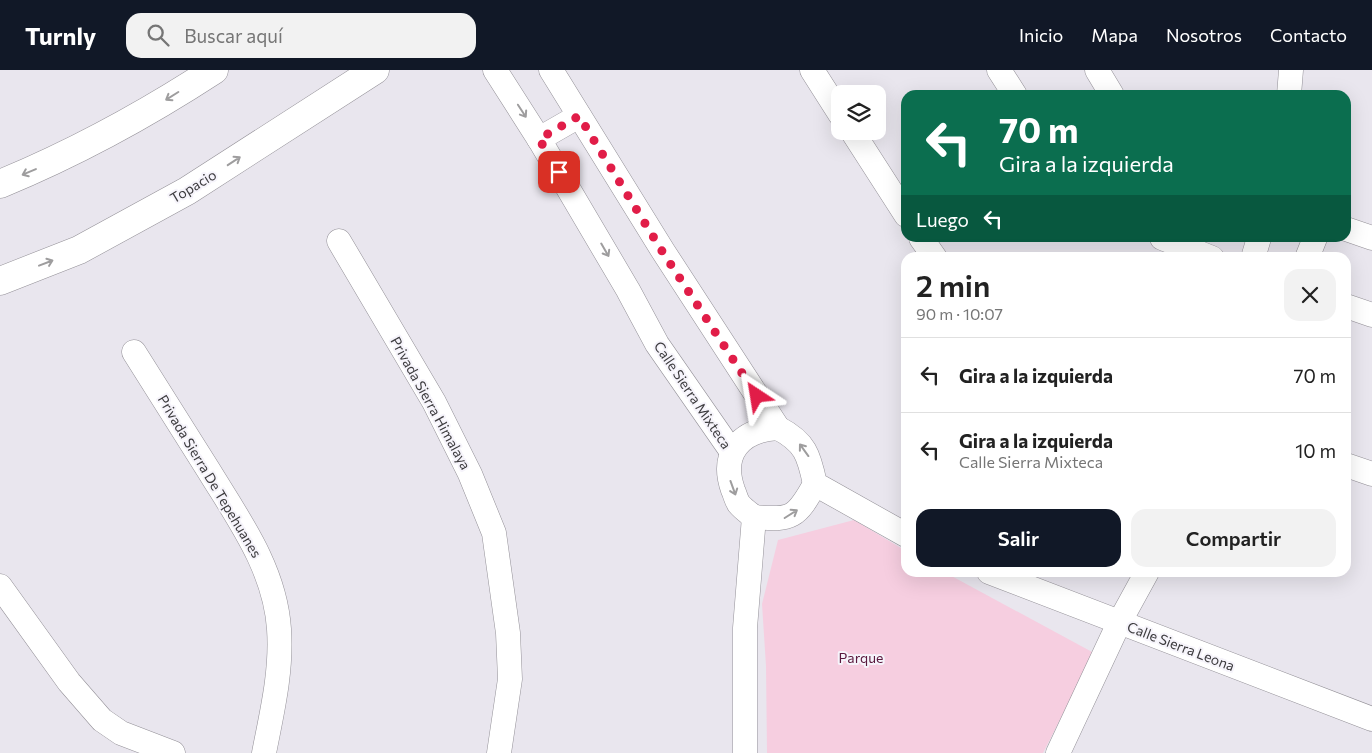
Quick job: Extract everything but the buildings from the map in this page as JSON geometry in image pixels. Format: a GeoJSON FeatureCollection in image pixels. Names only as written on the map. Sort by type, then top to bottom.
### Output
{"type":"FeatureCollection","features":[{"type":"Feature","properties":{"kind":"street"},"geometry":{"type":"LineString","coordinates":[[0,184],[63,158],[135,120],[214,70]]}},
{"type":"Feature","properties":{"kind":"street","name":"Topacio"},"geometry":{"type":"LineString","coordinates":[[0,281],[79,250],[186,191],[375,70]]}},
{"type":"Feature","properties":{"kind":"street","name":"Calle Sierra Mixteca"},"geometry":{"type":"LineString","coordinates":[[495,70],[539,139],[628,290],[657,344],[732,452],[728,474],[739,504],[754,517]]}},
{"type":"Feature","properties":{"kind":"street"},"geometry":{"type":"LineString","coordinates":[[551,70],[662,251],[778,428]]}},
{"type":"Feature","properties":{"kind":"street"},"geometry":{"type":"LineString","coordinates":[[812,70],[831,100]]}},
{"type":"Feature","properties":{"kind":"street"},"geometry":{"type":"LineString","coordinates":[[999,70],[1012,90]]}},
{"type":"Feature","properties":{"kind":"street"},"geometry":{"type":"LineString","coordinates":[[1097,70],[1109,90]]}},
{"type":"Feature","properties":{"kind":"street"},"geometry":{"type":"LineString","coordinates":[[1289,90],[1291,70]]}},
{"type":"Feature","properties":{"kind":"street"},"geometry":{"type":"LineString","coordinates":[[539,139],[579,116]]}},
{"type":"Feature","properties":{"kind":"street"},"geometry":{"type":"LineString","coordinates":[[858,140],[901,207]]}},
{"type":"Feature","properties":{"kind":"street"},"geometry":{"type":"LineString","coordinates":[[1351,231],[1372,238]]}},
{"type":"Feature","properties":{"kind":"street","name":"Privada Sierra Himalaya"},"geometry":{"type":"LineString","coordinates":[[339,241],[434,402],[470,474],[494,533],[508,632],[510,679],[499,753]]}},
{"type":"Feature","properties":{"kind":"street"},"geometry":{"type":"LineString","coordinates":[[1172,242],[1197,252]]}},
{"type":"Feature","properties":{"kind":"street"},"geometry":{"type":"LineString","coordinates":[[1351,308],[1372,315]]}},
{"type":"Feature","properties":{"kind":"street","name":"Privada Sierra De Tepehuanes"},"geometry":{"type":"LineString","coordinates":[[134,352],[248,534],[267,572],[275,598],[279,628],[280,665],[264,753]]}},
{"type":"Feature","properties":{"kind":"street"},"geometry":{"type":"LineString","coordinates":[[732,452],[744,438],[761,429],[778,428],[794,436],[809,456],[815,484],[804,505],[794,514],[780,520],[754,517],[745,628],[745,753]]}},
{"type":"Feature","properties":{"kind":"street"},"geometry":{"type":"LineString","coordinates":[[1351,467],[1372,474]]}},
{"type":"Feature","properties":{"kind":"street"},"geometry":{"type":"LineString","coordinates":[[815,484],[901,532]]}},
{"type":"Feature","properties":{"kind":"street","name":"Calle Sierra Leona"},"geometry":{"type":"LineString","coordinates":[[1002,577],[1372,719]]}},
{"type":"Feature","properties":{"kind":"street"},"geometry":{"type":"LineString","coordinates":[[1058,753],[1119,623],[1144,577]]}},
{"type":"Feature","properties":{"kind":"street"},"geometry":{"type":"LineString","coordinates":[[0,586],[68,682],[102,720],[121,733],[173,753]]}},
{"type":"Feature","properties":{"kind":"green space","name":"Parque"},"geometry":{"type":"Polygon","coordinates":[[[854,520],[901,548],[901,577],[953,577],[1094,653],[1043,753],[767,753],[766,666],[762,604],[778,540],[854,520]]]}},
{"type":"Feature","properties":{"kind":"route"},"geometry":{"type":"LineString","coordinates":[[559,172],[539,139],[579,116],[662,251],[757,396]]}}]}
